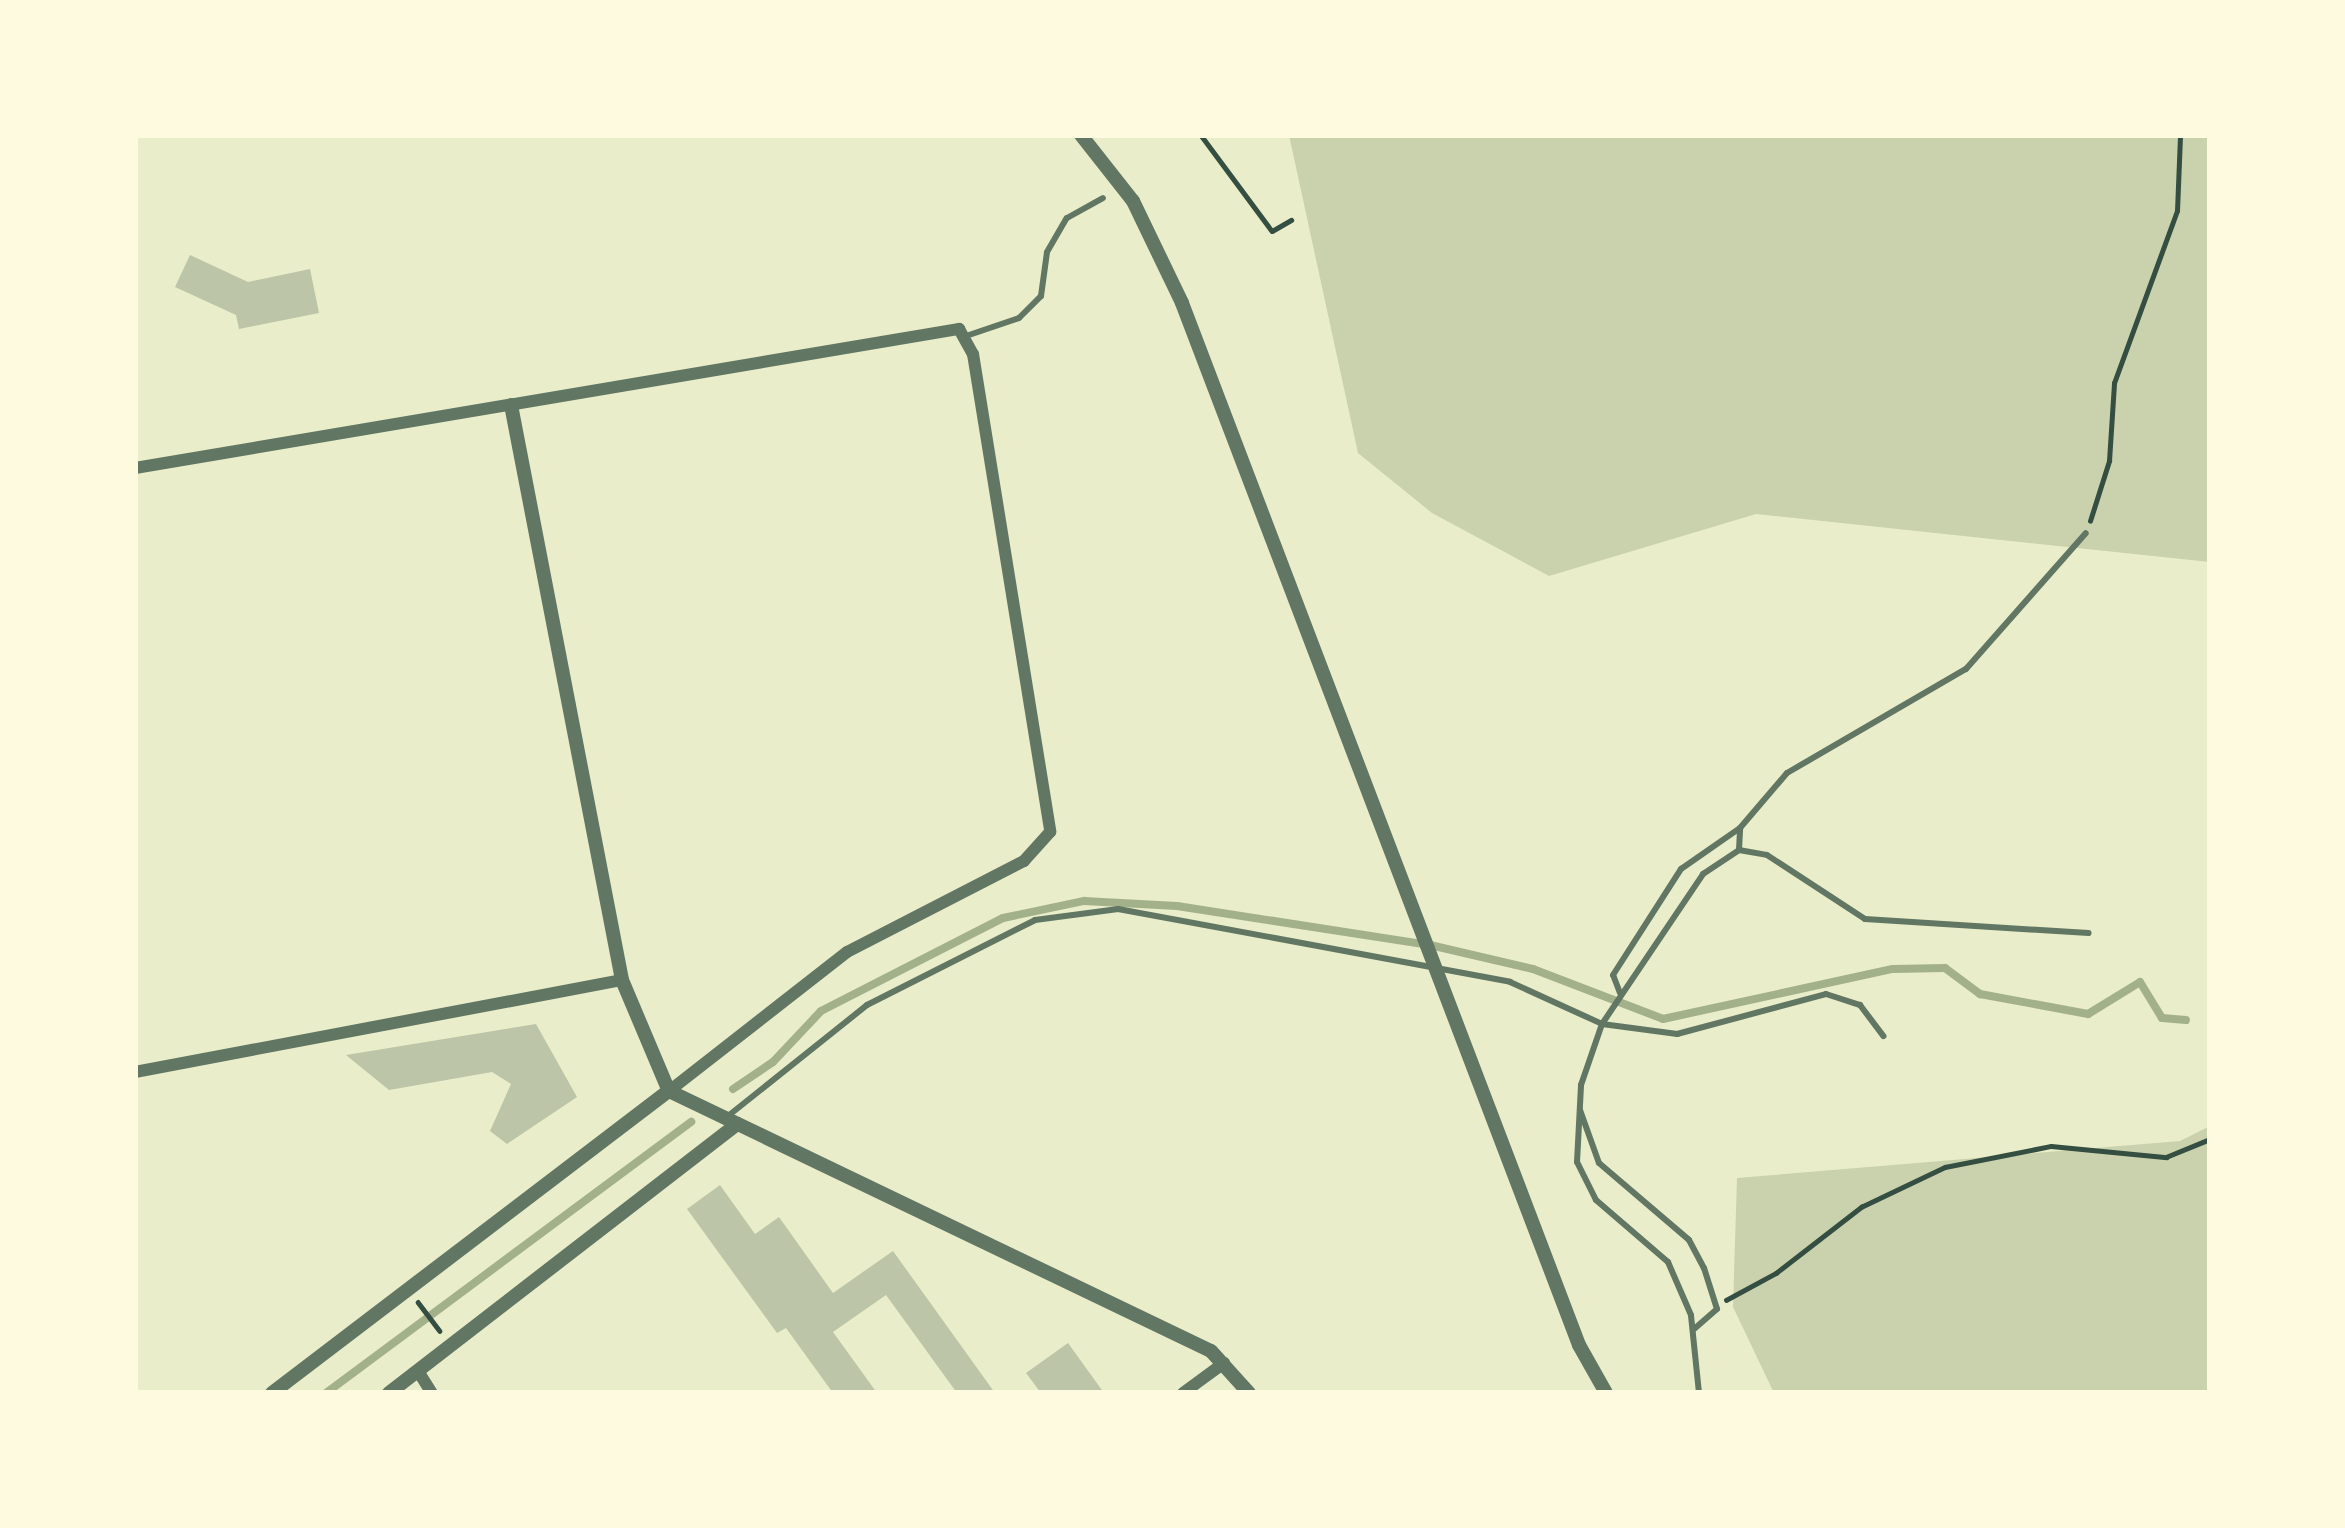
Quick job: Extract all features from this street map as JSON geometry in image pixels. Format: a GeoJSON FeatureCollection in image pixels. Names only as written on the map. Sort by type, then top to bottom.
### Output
{"type":"FeatureCollection","features":[{"type":"Feature","properties":{"kind":"street"},"geometry":{"type":"LineString","coordinates":[[1081,135],[1133,202],[1182,303],[1287,590],[1579,1345],[1606,1393]]}},
{"type":"Feature","properties":{"kind":"street"},"geometry":{"type":"LineString","coordinates":[[135,468],[959,329],[973,354],[1049,832],[1024,861],[848,952],[411,1292],[272,1393]]}},
{"type":"Feature","properties":{"kind":"street"},"geometry":{"type":"LineString","coordinates":[[511,405],[622,980],[669,1091],[1224,1363],[1250,1393]]}},
{"type":"Feature","properties":{"kind":"street"},"geometry":{"type":"LineString","coordinates":[[135,1072],[622,980]]}},
{"type":"Feature","properties":{"kind":"street"},"geometry":{"type":"LineString","coordinates":[[389,1393],[731,1121]]}},
{"type":"Feature","properties":{"kind":"street"},"geometry":{"type":"LineString","coordinates":[[1183,1393],[1224,1363]]}},
{"type":"Feature","properties":{"kind":"street"},"geometry":{"type":"LineString","coordinates":[[418,1371],[433,1393]]}},
{"type":"Feature","properties":{"kind":"lane"},"geometry":{"type":"LineString","coordinates":[[964,337],[1030,307],[1067,218],[1103,198]]}},
{"type":"Feature","properties":{"kind":"lane"},"geometry":{"type":"LineString","coordinates":[[1621,995],[1613,975],[1681,869],[1740,829],[1787,773],[1834,740],[1966,670],[2086,533]]}},
{"type":"Feature","properties":{"kind":"lane"},"geometry":{"type":"LineString","coordinates":[[1739,850],[1740,829]]}},
{"type":"Feature","properties":{"kind":"lane"},"geometry":{"type":"LineString","coordinates":[[1699,1393],[1692,1330],[1668,1262],[1583,1180],[1579,1106],[1602,1024],[1702,874],[1739,850],[1767,855],[1865,920],[2089,933]]}},
{"type":"Feature","properties":{"kind":"lane"},"geometry":{"type":"LineString","coordinates":[[731,1121],[866,1005],[1035,920],[1118,909],[1510,982],[1602,1024],[1677,1034],[1826,994],[1860,1005],[1883,1036]]}},
{"type":"Feature","properties":{"kind":"lane"},"geometry":{"type":"LineString","coordinates":[[1579,1106],[1599,1163],[1689,1240],[1715,1304],[1692,1330]]}},
{"type":"Feature","properties":{"kind":"path"},"geometry":{"type":"LineString","coordinates":[[1201,135],[1272,231],[1291,220]]}},
{"type":"Feature","properties":{"kind":"path"},"geometry":{"type":"LineString","coordinates":[[2086,533],[2109,461],[2114,383],[2177,211],[2180,135]]}},
{"type":"Feature","properties":{"kind":"path"},"geometry":{"type":"LineString","coordinates":[[1715,1304],[1776,1273],[1861,1207],[1945,1167],[2051,1146],[2166,1157],[2210,1138]]}},
{"type":"Feature","properties":{"kind":"path"},"geometry":{"type":"LineString","coordinates":[[411,1292],[450,1346]]}},
{"type":"Feature","properties":{"kind":"green space"},"geometry":{"type":"Polygon","coordinates":[[[1289,135],[2210,135],[2210,562],[1756,514],[1549,576],[1432,513],[1358,453],[1289,135]]]}},
{"type":"Feature","properties":{"kind":"green space"},"geometry":{"type":"Polygon","coordinates":[[[2210,1126],[2210,1393],[1774,1393],[1733,1307],[1737,1178],[2180,1141],[2210,1126]]]}},
{"type":"Feature","properties":{"kind":"building"},"geometry":{"type":"Polygon","coordinates":[[[190,255],[248,282],[310,269],[319,313],[239,329],[236,315],[175,287],[190,255]]]}},
{"type":"Feature","properties":{"kind":"building"},"geometry":{"type":"Polygon","coordinates":[[[536,1024],[577,1097],[507,1144],[490,1131],[511,1084],[492,1072],[389,1090],[346,1055],[536,1024]]]}},
{"type":"Feature","properties":{"kind":"building"},"geometry":{"type":"Polygon","coordinates":[[[720,1185],[755,1234],[779,1217],[833,1293],[893,1251],[995,1393],[957,1393],[886,1295],[833,1332],[877,1393],[833,1393],[786,1328],[777,1333],[687,1209],[720,1185]]]}},
{"type":"Feature","properties":{"kind":"building"},"geometry":{"type":"Polygon","coordinates":[[[1068,1343],[1104,1393],[1041,1393],[1026,1373],[1068,1343]]]}},
{"type":"Feature","properties":{"kind":"waterway"},"geometry":{"type":"LineString","coordinates":[[733,1089],[773,1062],[821,1011],[1003,918],[1084,901],[1177,906],[1430,945],[1533,969],[1663,1019],[1893,969],[1945,968],[1980,994],[2088,1014],[2140,982],[2162,1018],[2186,1020]]}},
{"type":"Feature","properties":{"kind":"waterway"},"geometry":{"type":"LineString","coordinates":[[326,1393],[691,1122]]}}]}
